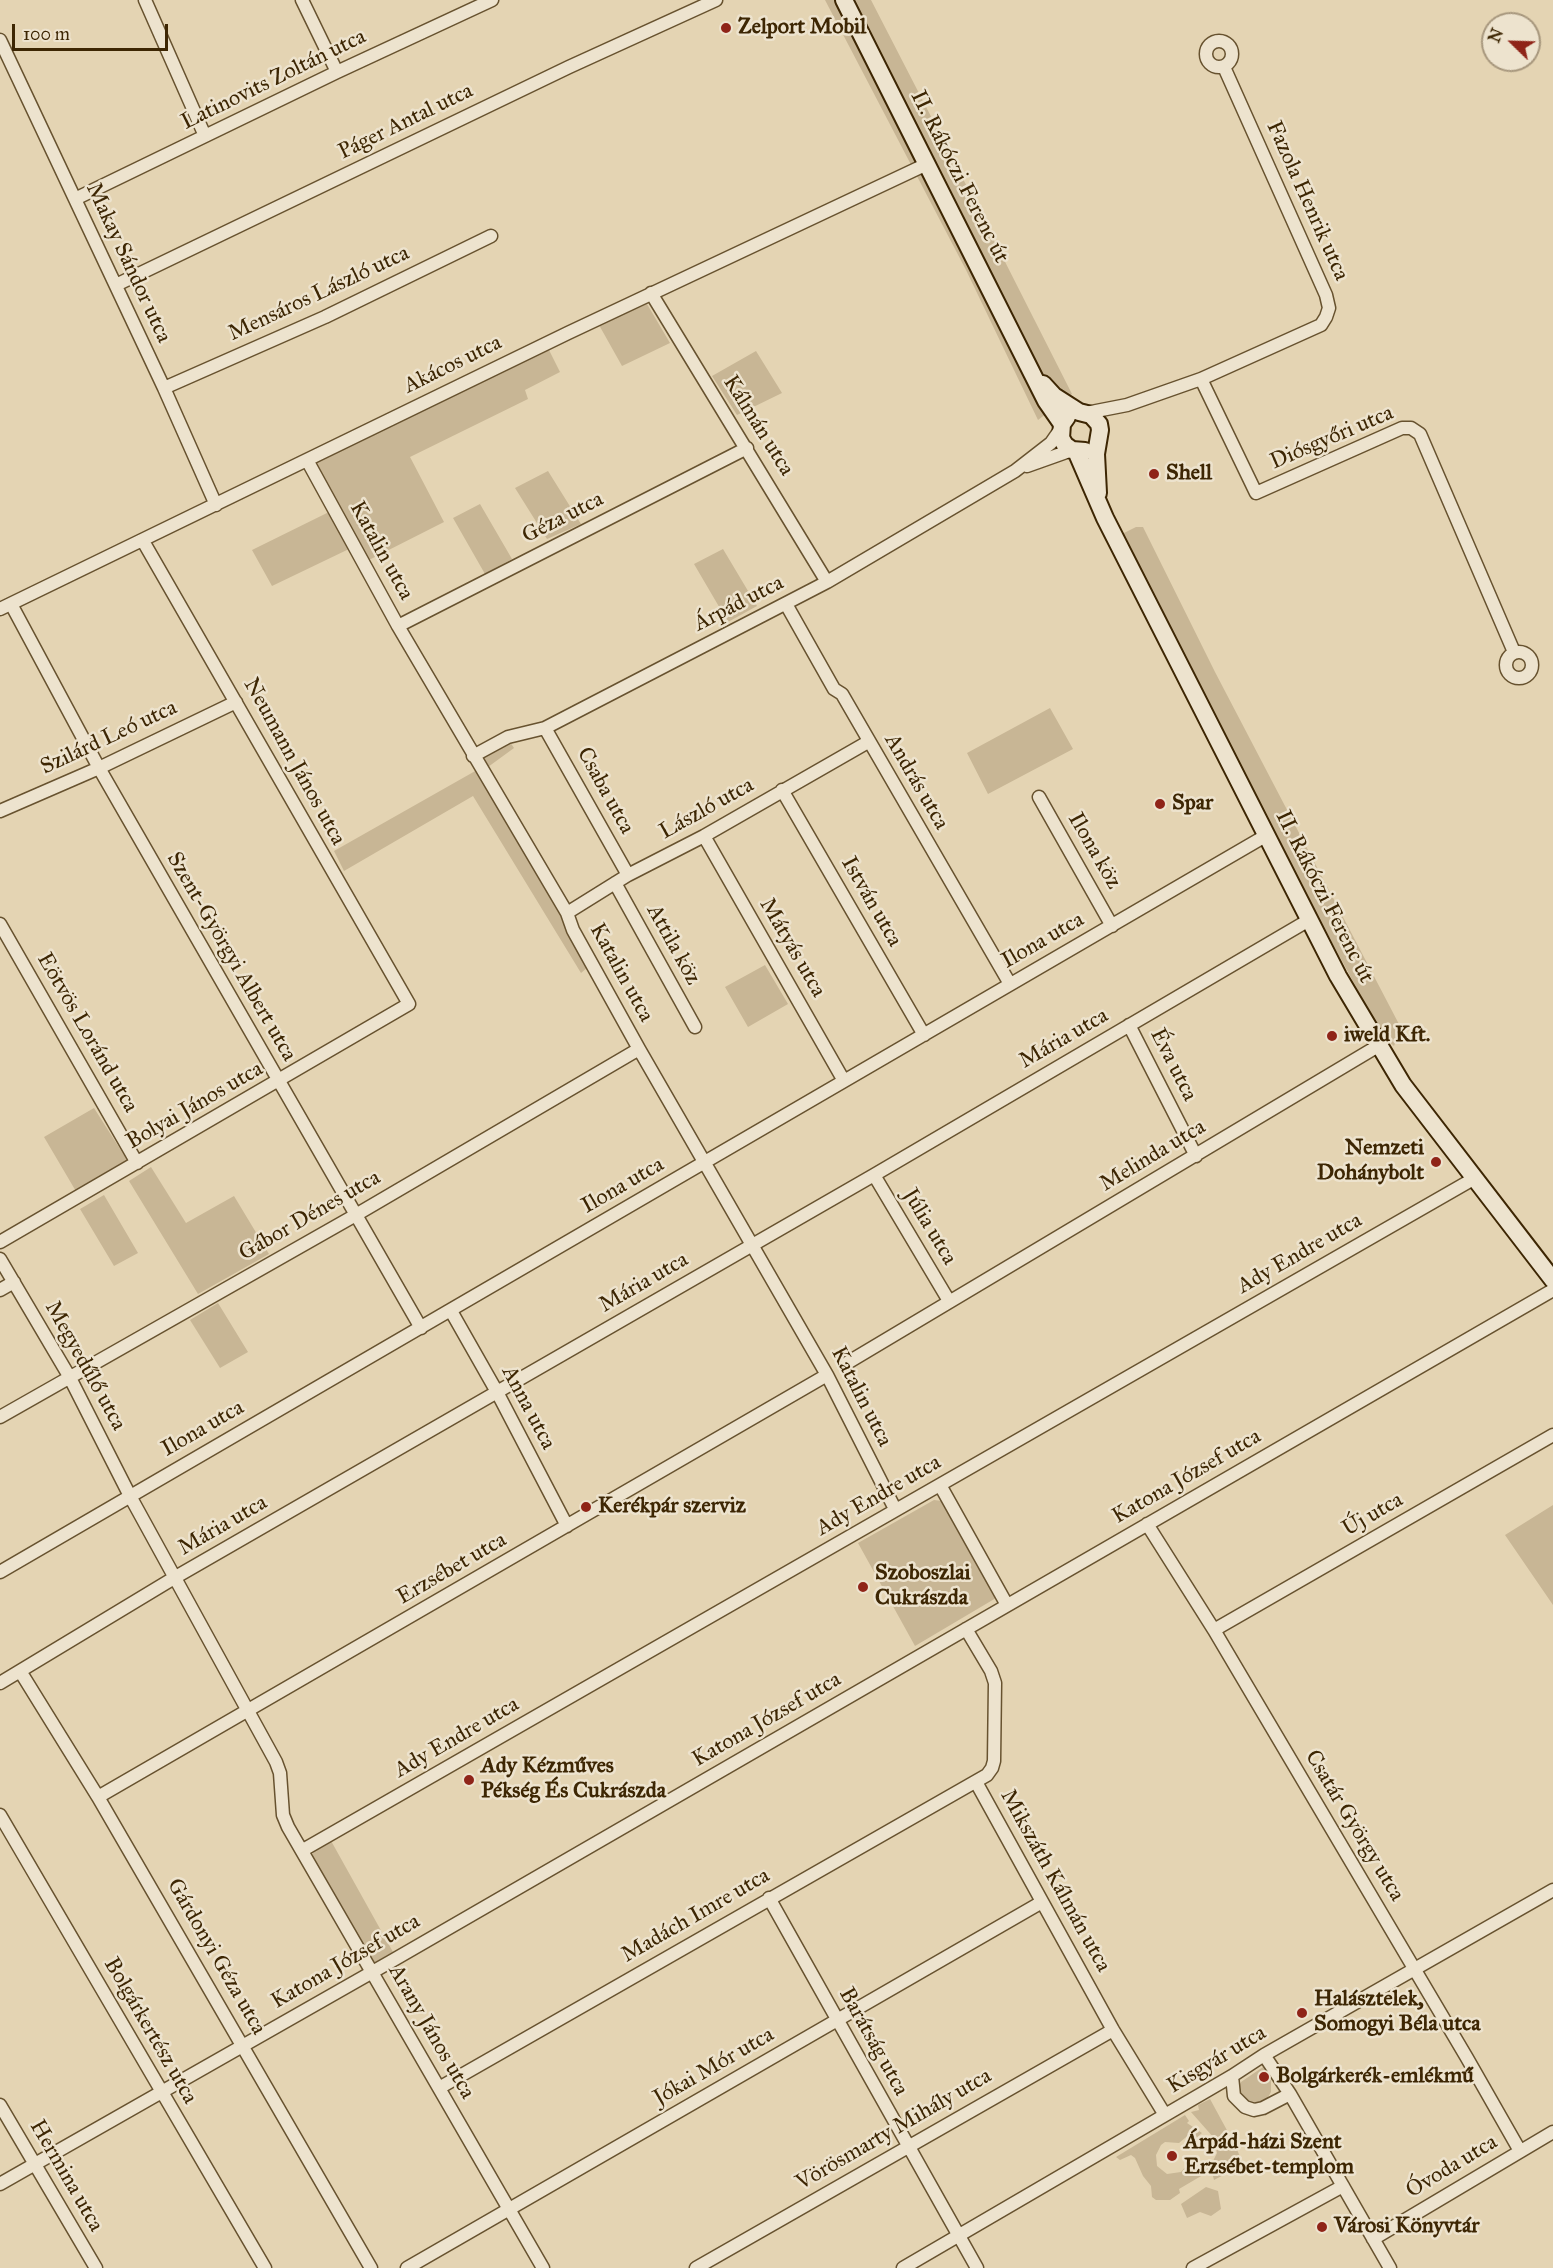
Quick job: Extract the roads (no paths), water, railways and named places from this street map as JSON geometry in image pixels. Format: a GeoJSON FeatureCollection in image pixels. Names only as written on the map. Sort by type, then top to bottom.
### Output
{"type":"FeatureCollection","features":[{"type":"Feature","properties":{"kind":"main road","name":"II. Rákóczi Ferenc út"},"geometry":{"type":"LineString","coordinates":[[844,0],[1061,427],[1061,438],[1065,445],[1074,451],[1338,976],[1403,1085],[1553,1280]]}},
{"type":"Feature","properties":{"kind":"main road","name":"II. Rákóczi Ferenc út"},"geometry":{"type":"LineString","coordinates":[[1034,375],[1054,396],[1096,419],[1097,483],[1100,506]]}},
{"type":"Feature","properties":{"kind":"main road"},"geometry":{"type":"LineString","coordinates":[[1061,427],[1066,418],[1082,412]]}},
{"type":"Feature","properties":{"kind":"main road"},"geometry":{"type":"LineString","coordinates":[[1074,451],[1092,448],[1098,436]]}},
{"type":"Feature","properties":{"kind":"street"},"geometry":{"type":"LineString","coordinates":[[145,0],[206,136]]}},
{"type":"Feature","properties":{"kind":"street"},"geometry":{"type":"LineString","coordinates":[[302,0],[337,72]]}},
{"type":"Feature","properties":{"kind":"street","name":"Latinovits Zoltán utca"},"geometry":{"type":"LineString","coordinates":[[75,199],[492,0]]}},
{"type":"Feature","properties":{"kind":"street","name":"Páger Antal utca"},"geometry":{"type":"LineString","coordinates":[[116,285],[558,72],[716,0]]}},
{"type":"Feature","properties":{"kind":"street","name":"Makay Sándor utca"},"geometry":{"type":"LineString","coordinates":[[0,40],[164,388],[216,505]]}},
{"type":"Feature","properties":{"kind":"street","name":"Fazola Henrik utca"},"geometry":{"type":"LineString","coordinates":[[1127,405],[1201,379],[1321,325],[1329,308],[1326,295],[1224,67]]}},
{"type":"Feature","properties":{"kind":"street","name":"Akácos utca"},"geometry":{"type":"LineString","coordinates":[[5,607],[651,293],[927,164]]}},
{"type":"Feature","properties":{"kind":"street","name":"Mensáros László utca"},"geometry":{"type":"LineString","coordinates":[[164,388],[325,317],[491,236]]}},
{"type":"Feature","properties":{"kind":"street","name":"Kálmán utca"},"geometry":{"type":"LineString","coordinates":[[651,293],[827,582]]}},
{"type":"Feature","properties":{"kind":"street","name":"Diósgyőri utca"},"geometry":{"type":"LineString","coordinates":[[1201,379],[1256,493],[1402,428],[1411,428],[1420,434],[1514,652]]}},
{"type":"Feature","properties":{"kind":"street"},"geometry":{"type":"LineString","coordinates":[[1082,412],[1127,405]]}},
{"type":"Feature","properties":{"kind":"street"},"geometry":{"type":"LineString","coordinates":[[1098,436],[1107,421],[1127,405]]}},
{"type":"Feature","properties":{"kind":"street","name":"Árpád utca"},"geometry":{"type":"LineString","coordinates":[[473,756],[508,736],[545,728],[827,582],[1015,471],[1051,443],[1061,427]]}},
{"type":"Feature","properties":{"kind":"street","name":"Géza utca"},"geometry":{"type":"LineString","coordinates":[[398,626],[747,448]]}},
{"type":"Feature","properties":{"kind":"street","name":"Árpád utca"},"geometry":{"type":"LineString","coordinates":[[1015,471],[1074,451]]}},
{"type":"Feature","properties":{"kind":"street","name":"Katalin utca"},"geometry":{"type":"LineString","coordinates":[[307,460],[398,626],[567,913],[573,930],[639,1049],[828,1375],[895,1509]]}},
{"type":"Feature","properties":{"kind":"street","name":"Neumann János utca"},"geometry":{"type":"LineString","coordinates":[[143,541],[409,1004]]}},
{"type":"Feature","properties":{"kind":"street","name":"András utca"},"geometry":{"type":"LineString","coordinates":[[786,604],[834,689],[842,694],[1010,984]]}},
{"type":"Feature","properties":{"kind":"street","name":"Szent-Györgyi Albert utca"},"geometry":{"type":"LineString","coordinates":[[5,607],[421,1328]]}},
{"type":"Feature","properties":{"kind":"street","name":"Szilárd Leó utca"},"geometry":{"type":"LineString","coordinates":[[0,811],[99,768],[236,702]]}},
{"type":"Feature","properties":{"kind":"street","name":"Csaba utca"},"geometry":{"type":"LineString","coordinates":[[545,728],[628,875]]}},
{"type":"Feature","properties":{"kind":"street","name":"László utca"},"geometry":{"type":"LineString","coordinates":[[567,913],[628,875],[704,836],[868,742]]}},
{"type":"Feature","properties":{"kind":"street","name":"István utca"},"geometry":{"type":"LineString","coordinates":[[782,790],[924,1035]]}},
{"type":"Feature","properties":{"kind":"street","name":"Ilona köz"},"geometry":{"type":"LineString","coordinates":[[1039,797],[1112,926]]}},
{"type":"Feature","properties":{"kind":"street","name":"Ilona utca"},"geometry":{"type":"LineString","coordinates":[[0,1572],[1267,835]]}},
{"type":"Feature","properties":{"kind":"street","name":"Mátyás utca"},"geometry":{"type":"LineString","coordinates":[[704,836],[844,1081]]}},
{"type":"Feature","properties":{"kind":"street","name":"Attila köz"},"geometry":{"type":"LineString","coordinates":[[615,884],[695,1027]]}},
{"type":"Feature","properties":{"kind":"street","name":"Mária utca"},"geometry":{"type":"LineString","coordinates":[[0,1683],[174,1578],[874,1175],[1309,920]]}},
{"type":"Feature","properties":{"kind":"street","name":"Eötvös Loránd utca"},"geometry":{"type":"LineString","coordinates":[[0,924],[137,1163]]}},
{"type":"Feature","properties":{"kind":"street","name":"Bolyai János utca"},"geometry":{"type":"LineString","coordinates":[[0,1242],[409,1004]]}},
{"type":"Feature","properties":{"kind":"street","name":"Éva utca"},"geometry":{"type":"LineString","coordinates":[[1129,1025],[1196,1156]]}},
{"type":"Feature","properties":{"kind":"street","name":"Melinda utca"},"geometry":{"type":"LineString","coordinates":[[847,1363],[1378,1046]]}},
{"type":"Feature","properties":{"kind":"street","name":"Gábor Dénes utca"},"geometry":{"type":"LineString","coordinates":[[0,1417],[639,1049]]}},
{"type":"Feature","properties":{"kind":"street","name":"Júlia utca"},"geometry":{"type":"LineString","coordinates":[[874,1175],[949,1301]]}},
{"type":"Feature","properties":{"kind":"street","name":"Ady Endre utca"},"geometry":{"type":"LineString","coordinates":[[303,1850],[1474,1178]]}},
{"type":"Feature","properties":{"kind":"street","name":"Megyedűlő utca"},"geometry":{"type":"LineString","coordinates":[[0,1259],[69,1376],[130,1496]]}},
{"type":"Feature","properties":{"kind":"street"},"geometry":{"type":"LineString","coordinates":[[0,1290],[14,1282]]}},
{"type":"Feature","properties":{"kind":"street","name":"Katona József utca"},"geometry":{"type":"LineString","coordinates":[[0,2184],[372,1972],[1553,1290]]}},
{"type":"Feature","properties":{"kind":"street","name":"Anna utca"},"geometry":{"type":"LineString","coordinates":[[451,1311],[497,1392],[567,1526]]}},
{"type":"Feature","properties":{"kind":"street","name":"Erzsébet utca"},"geometry":{"type":"LineString","coordinates":[[98,1797],[249,1712],[828,1375]]}},
{"type":"Feature","properties":{"kind":"street","name":"Új utca"},"geometry":{"type":"LineString","coordinates":[[1214,1630],[1553,1435]]}},
{"type":"Feature","properties":{"kind":"street"},"geometry":{"type":"LineString","coordinates":[[940,1485],[1007,1605]]}},
{"type":"Feature","properties":{"kind":"street","name":"Arany János utca"},"geometry":{"type":"LineString","coordinates":[[130,1496],[278,1767],[283,1815],[543,2268]]}},
{"type":"Feature","properties":{"kind":"street","name":"Csatár György utca"},"geometry":{"type":"LineString","coordinates":[[1147,1524],[1214,1630],[1520,2151]]}},
{"type":"Feature","properties":{"kind":"street","name":"Mikszáth Kálmán utca"},"geometry":{"type":"LineString","coordinates":[[966,1629],[991,1671],[995,1683],[994,1761],[987,1776],[976,1782],[1113,2030],[1165,2115]]}},
{"type":"Feature","properties":{"kind":"street","name":"Gárdonyi Géza utca"},"geometry":{"type":"LineString","coordinates":[[20,1671],[98,1797],[371,2268]]}},
{"type":"Feature","properties":{"kind":"street","name":"Madách Imre utca"},"geometry":{"type":"LineString","coordinates":[[438,2088],[976,1782]]}},
{"type":"Feature","properties":{"kind":"street","name":"Bolgárkertész utca"},"geometry":{"type":"LineString","coordinates":[[0,1815],[265,2268]]}},
{"type":"Feature","properties":{"kind":"street","name":"Kisgyár utca"},"geometry":{"type":"LineString","coordinates":[[903,2268],[1232,2076],[1264,2055],[1553,1890]]}},
{"type":"Feature","properties":{"kind":"street","name":"Barátság utca"},"geometry":{"type":"LineString","coordinates":[[770,1898],[907,2147],[977,2268]]}},
{"type":"Feature","properties":{"kind":"street","name":"Jókai Mór utca"},"geometry":{"type":"LineString","coordinates":[[407,2268],[1042,1902]]}},
{"type":"Feature","properties":{"kind":"street","name":"Vörösmarty Mihály utca"},"geometry":{"type":"LineString","coordinates":[[696,2268],[1113,2030]]}},
{"type":"Feature","properties":{"kind":"street"},"geometry":{"type":"LineString","coordinates":[[1264,2055],[1290,2094],[1390,2268]]}},
{"type":"Feature","properties":{"kind":"street"},"geometry":{"type":"LineString","coordinates":[[1232,2076],[1234,2096],[1245,2108],[1254,2110],[1263,2108],[1290,2094]]}},
{"type":"Feature","properties":{"kind":"street","name":"Hermina utca"},"geometry":{"type":"LineString","coordinates":[[0,2105],[96,2268]]}},
{"type":"Feature","properties":{"kind":"street","name":"Óvoda utca"},"geometry":{"type":"LineString","coordinates":[[1373,2239],[1553,2132]]}},
{"type":"Feature","properties":{"kind":"street"},"geometry":{"type":"LineString","coordinates":[[1193,2268],[1344,2186]]}},
{"type":"Feature","properties":{"kind":"place","name":"Zelport Mobil"},"geometry":{"type":"Point","coordinates":[726,28]}},
{"type":"Feature","properties":{"kind":"place","name":"Shell"},"geometry":{"type":"Point","coordinates":[1154,474]}},
{"type":"Feature","properties":{"kind":"place","name":"Spar"},"geometry":{"type":"Point","coordinates":[1160,804]}},
{"type":"Feature","properties":{"kind":"place","name":"iweld Kft."},"geometry":{"type":"Point","coordinates":[1332,1036]}},
{"type":"Feature","properties":{"kind":"place","name":"Nemzeti Dohánybolt"},"geometry":{"type":"Point","coordinates":[1436,1162]}},
{"type":"Feature","properties":{"kind":"place","name":"Kerékpár szerviz"},"geometry":{"type":"Point","coordinates":[586,1507]}},
{"type":"Feature","properties":{"kind":"place","name":"Szoboszlai Cukrászda"},"geometry":{"type":"Point","coordinates":[863,1587]}},
{"type":"Feature","properties":{"kind":"place","name":"Ady Kézműves Pékség És Cukrászda"},"geometry":{"type":"Point","coordinates":[469,1780]}},
{"type":"Feature","properties":{"kind":"place","name":"Halásztelek, Somogyi Béla utca"},"geometry":{"type":"Point","coordinates":[1302,2013]}},
{"type":"Feature","properties":{"kind":"place","name":"Bolgárkerék-emlékmű"},"geometry":{"type":"Point","coordinates":[1264,2077]}},
{"type":"Feature","properties":{"kind":"place","name":"Árpád-házi Szent Erzsébet-templom"},"geometry":{"type":"Point","coordinates":[1172,2156]}},
{"type":"Feature","properties":{"kind":"place","name":"Városi Könyvtár"},"geometry":{"type":"Point","coordinates":[1322,2227]}}]}
